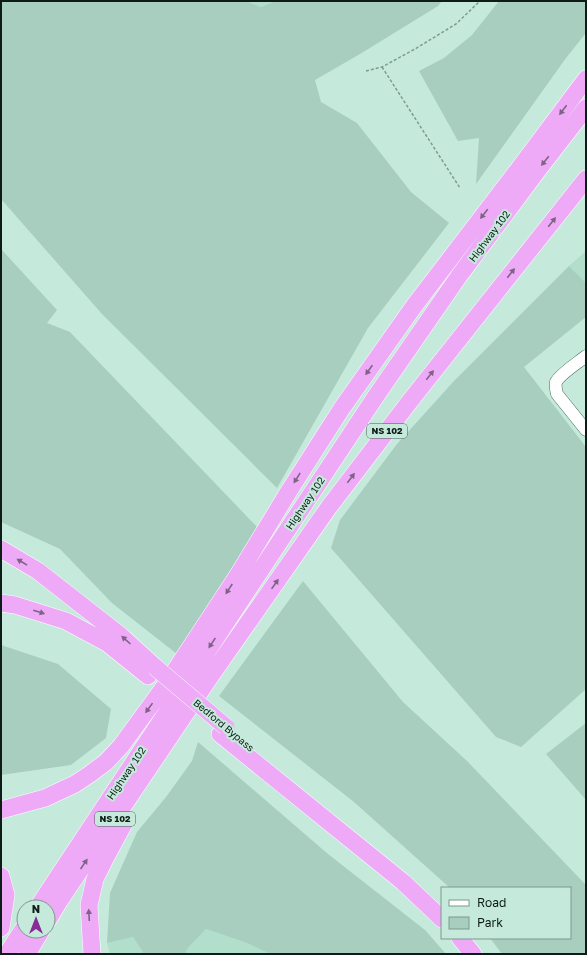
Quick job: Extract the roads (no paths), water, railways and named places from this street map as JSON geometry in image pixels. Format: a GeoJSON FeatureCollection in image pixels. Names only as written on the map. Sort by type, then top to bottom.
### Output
{"type":"FeatureCollection","features":[{"type":"Feature","properties":{"kind":"highway"},"geometry":{"type":"LineString","coordinates":[[1,810],[45,798],[74,784],[106,762],[121,746],[167,683],[238,575],[342,408],[414,306],[586,79]]}},
{"type":"Feature","properties":{"kind":"highway","name":"Highway 102"},"geometry":{"type":"LineString","coordinates":[[43,899],[376,396],[459,276],[586,108]]}},
{"type":"Feature","properties":{"kind":"highway","name":"Highway 102"},"geometry":{"type":"LineString","coordinates":[[56,908],[182,718],[329,506],[586,179]]}},
{"type":"Feature","properties":{"kind":"highway"},"geometry":{"type":"LineString","coordinates":[[249,587],[255,568],[422,312],[458,248]]}},
{"type":"Feature","properties":{"kind":"highway","name":"Bedford Bypass"},"geometry":{"type":"LineString","coordinates":[[1,549],[38,571],[121,636],[151,671]]}},
{"type":"Feature","properties":{"kind":"highway","name":"Bedford Bypass"},"geometry":{"type":"LineString","coordinates":[[1,604],[15,605],[66,621],[107,643],[151,671],[403,882],[441,918]]}},
{"type":"Feature","properties":{"kind":"highway"},"geometry":{"type":"LineString","coordinates":[[92,954],[89,905],[95,879],[109,850],[182,718]]}},
{"type":"Feature","properties":{"kind":"highway","name":"Bedford Bypass"},"geometry":{"type":"LineString","coordinates":[[223,730],[406,873],[441,906]]}},
{"type":"Feature","properties":{"kind":"highway"},"geometry":{"type":"LineString","coordinates":[[1,876],[6,895],[1,928]]}},
{"type":"Feature","properties":{"kind":"highway"},"geometry":{"type":"LineString","coordinates":[[7,954],[17,939]]}},
{"type":"Feature","properties":{"kind":"highway"},"geometry":{"type":"LineString","coordinates":[[27,954],[37,939]]}},
{"type":"Feature","properties":{"kind":"highway"},"geometry":{"type":"LineString","coordinates":[[461,939],[473,954]]}},
{"type":"Feature","properties":{"kind":"highway"},"geometry":{"type":"LineString","coordinates":[[473,939],[485,954]]}},
{"type":"Feature","properties":{"kind":"lane"},"geometry":{"type":"LineString","coordinates":[[586,356],[559,378],[555,389],[557,394],[586,430]]}}]}
